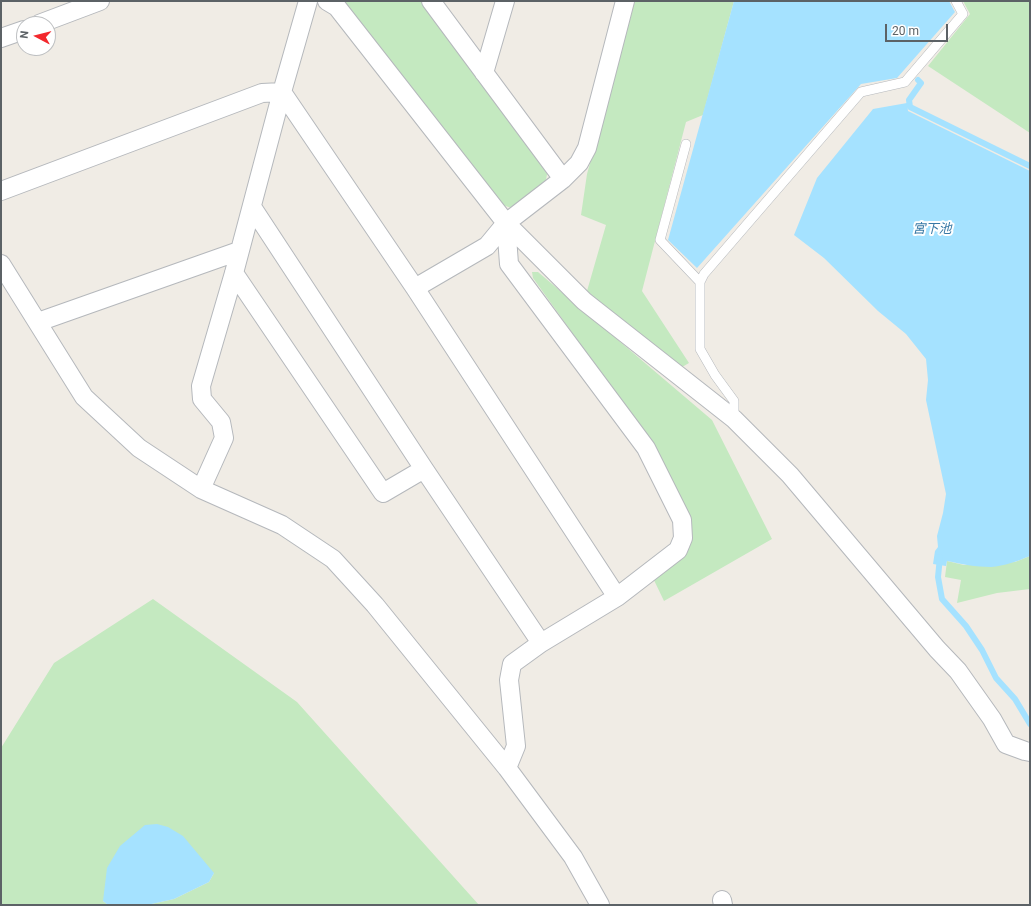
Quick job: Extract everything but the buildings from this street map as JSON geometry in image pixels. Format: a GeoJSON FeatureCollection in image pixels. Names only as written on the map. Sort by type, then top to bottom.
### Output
{"type":"FeatureCollection","features":[{"type":"Feature","properties":{"kind":"street"},"geometry":{"type":"LineString","coordinates":[[56,18],[100,1]]}},
{"type":"Feature","properties":{"kind":"street"},"geometry":{"type":"LineString","coordinates":[[201,489],[224,438],[221,422],[202,399],[201,386],[234,273],[308,1]]}},
{"type":"Feature","properties":{"kind":"street"},"geometry":{"type":"LineString","coordinates":[[327,1],[337,7],[506,223],[584,301],[734,419],[790,475],[937,649],[958,670],[992,719],[1006,744],[1025,752],[1030,752]]}},
{"type":"Feature","properties":{"kind":"street"},"geometry":{"type":"LineString","coordinates":[[431,1],[563,179]]}},
{"type":"Feature","properties":{"kind":"street"},"geometry":{"type":"LineString","coordinates":[[484,73],[505,1]]}},
{"type":"Feature","properties":{"kind":"street"},"geometry":{"type":"LineString","coordinates":[[414,288],[487,246],[506,223],[563,179],[579,163],[587,148],[625,1]]}},
{"type":"Feature","properties":{"kind":"street"},"geometry":{"type":"LineString","coordinates":[[1,38],[16,33]]}},
{"type":"Feature","properties":{"kind":"street"},"geometry":{"type":"LineString","coordinates":[[1,191],[262,93],[282,92]]}},
{"type":"Feature","properties":{"kind":"street"},"geometry":{"type":"LineString","coordinates":[[282,92],[414,288],[617,597]]}},
{"type":"Feature","properties":{"kind":"street"},"geometry":{"type":"LineString","coordinates":[[252,207],[541,643]]}},
{"type":"Feature","properties":{"kind":"street"},"geometry":{"type":"LineString","coordinates":[[506,223],[509,264],[646,448],[682,520],[683,538],[678,550],[617,597],[541,643],[512,664],[509,680],[516,746],[507,768]]}},
{"type":"Feature","properties":{"kind":"street"},"geometry":{"type":"LineString","coordinates":[[38,322],[240,251]]}},
{"type":"Feature","properties":{"kind":"street"},"geometry":{"type":"LineString","coordinates":[[1,264],[84,396],[139,448],[201,489],[282,525],[333,559],[374,605],[507,768],[573,857],[600,905]]}},
{"type":"Feature","properties":{"kind":"street"},"geometry":{"type":"LineString","coordinates":[[234,273],[383,492],[424,468]]}},
{"type":"Feature","properties":{"kind":"lane"},"geometry":{"type":"LineString","coordinates":[[734,419],[734,401],[715,375],[700,348],[700,282],[704,274],[861,92],[905,82],[963,14],[956,1]]}},
{"type":"Feature","properties":{"kind":"lane"},"geometry":{"type":"LineString","coordinates":[[686,144],[660,240],[700,282]]}},
{"type":"Feature","properties":{"kind":"green space"},"geometry":{"type":"Polygon","coordinates":[[[339,1],[425,1],[548,169],[546,180],[511,208],[503,205],[339,1]]]}},
{"type":"Feature","properties":{"kind":"green space"},"geometry":{"type":"Polygon","coordinates":[[[635,1],[734,1],[703,115],[686,122],[642,291],[689,363],[677,370],[587,291],[606,225],[581,215],[587,174],[635,1]]]}},
{"type":"Feature","properties":{"kind":"green space"},"geometry":{"type":"Polygon","coordinates":[[[963,1],[1030,1],[1030,133],[928,66],[970,14],[963,1]]]}},
{"type":"Feature","properties":{"kind":"green space"},"geometry":{"type":"Polygon","coordinates":[[[532,272],[538,272],[712,420],[772,539],[664,601],[652,576],[687,551],[653,446],[533,278],[532,272]]]}},
{"type":"Feature","properties":{"kind":"green space"},"geometry":{"type":"Polygon","coordinates":[[[1030,556],[1030,589],[997,593],[957,603],[961,580],[945,577],[947,561],[964,565],[1015,562],[1030,556]]]}},
{"type":"Feature","properties":{"kind":"green space"},"geometry":{"type":"Polygon","coordinates":[[[153,599],[297,702],[479,905],[147,905],[174,899],[209,882],[214,873],[103,901],[108,905],[1,905],[1,748],[54,663],[153,599]]]}},
{"type":"Feature","properties":{"kind":"water"},"geometry":{"type":"Polygon","coordinates":[[[734,1],[949,1],[955,12],[897,78],[861,84],[697,268],[668,240],[734,1]]]}},
{"type":"Feature","properties":{"kind":"water","name":"宮下池"},"geometry":{"type":"Polygon","coordinates":[[[907,103],[908,111],[1030,171],[1030,556],[1001,566],[980,566],[947,561],[946,566],[933,564],[935,551],[938,547],[937,536],[946,494],[926,400],[928,380],[926,359],[906,334],[878,311],[824,258],[794,235],[817,178],[873,109],[907,103]]]}},
{"type":"Feature","properties":{"kind":"water"},"geometry":{"type":"Polygon","coordinates":[[[157,824],[168,827],[183,836],[214,873],[209,882],[174,899],[147,905],[108,905],[103,901],[107,868],[120,846],[145,825],[157,824]]]}},
{"type":"Feature","properties":{"kind":"waterway"},"geometry":{"type":"LineString","coordinates":[[918,80],[921,83],[909,100],[910,107],[1030,166]]}},
{"type":"Feature","properties":{"kind":"waterway"},"geometry":{"type":"LineString","coordinates":[[940,557],[938,577],[942,599],[966,626],[982,650],[996,678],[1015,699],[1030,724]]}}]}
